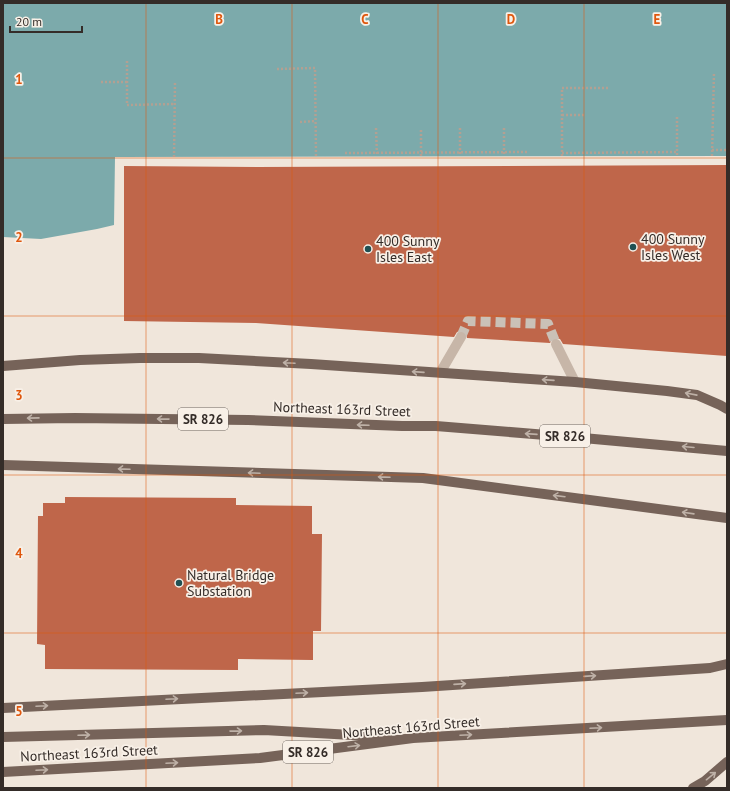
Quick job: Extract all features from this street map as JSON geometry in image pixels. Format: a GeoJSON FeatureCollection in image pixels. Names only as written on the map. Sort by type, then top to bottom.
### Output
{"type":"FeatureCollection","features":[{"type":"Feature","properties":{"kind":"main road"},"geometry":{"type":"LineString","coordinates":[[3,366],[140,358],[199,358],[357,367],[575,382],[689,393],[705,398],[727,409]]}},
{"type":"Feature","properties":{"kind":"main road","name":"Northeast 163rd Street"},"geometry":{"type":"LineString","coordinates":[[3,419],[82,418],[248,420],[436,426],[727,451]]}},
{"type":"Feature","properties":{"kind":"main road"},"geometry":{"type":"LineString","coordinates":[[3,465],[423,478],[727,518]]}},
{"type":"Feature","properties":{"kind":"main road"},"geometry":{"type":"LineString","coordinates":[[3,708],[422,687],[710,668],[727,664]]}},
{"type":"Feature","properties":{"kind":"main road","name":"Northeast 163rd Street"},"geometry":{"type":"LineString","coordinates":[[3,772],[260,758],[413,738],[727,720]]}},
{"type":"Feature","properties":{"kind":"main road"},"geometry":{"type":"LineString","coordinates":[[3,737],[264,730],[413,738]]}},
{"type":"Feature","properties":{"kind":"main road"},"geometry":{"type":"LineString","coordinates":[[693,788],[705,781],[727,762]]}},
{"type":"Feature","properties":{"kind":"lane"},"geometry":{"type":"LineString","coordinates":[[440,373],[461,337]]}},
{"type":"Feature","properties":{"kind":"lane"},"geometry":{"type":"LineString","coordinates":[[556,344],[575,382]]}},
{"type":"Feature","properties":{"kind":"path"},"geometry":{"type":"LineString","coordinates":[[127,61],[127,105],[175,104]]}},
{"type":"Feature","properties":{"kind":"path"},"geometry":{"type":"LineString","coordinates":[[276,69],[315,68],[316,157]]}},
{"type":"Feature","properties":{"kind":"path"},"geometry":{"type":"LineString","coordinates":[[712,156],[714,72]]}},
{"type":"Feature","properties":{"kind":"path"},"geometry":{"type":"LineString","coordinates":[[102,82],[127,82]]}},
{"type":"Feature","properties":{"kind":"path"},"geometry":{"type":"LineString","coordinates":[[174,157],[175,82]]}},
{"type":"Feature","properties":{"kind":"path"},"geometry":{"type":"LineString","coordinates":[[609,88],[562,88],[562,154],[677,152]]}},
{"type":"Feature","properties":{"kind":"path"},"geometry":{"type":"LineString","coordinates":[[562,116],[586,115]]}},
{"type":"Feature","properties":{"kind":"path"},"geometry":{"type":"LineString","coordinates":[[677,118],[678,156]]}},
{"type":"Feature","properties":{"kind":"path"},"geometry":{"type":"LineString","coordinates":[[300,122],[316,121]]}},
{"type":"Feature","properties":{"kind":"path"},"geometry":{"type":"LineString","coordinates":[[376,128],[377,155]]}},
{"type":"Feature","properties":{"kind":"path"},"geometry":{"type":"LineString","coordinates":[[421,128],[421,154]]}},
{"type":"Feature","properties":{"kind":"path"},"geometry":{"type":"LineString","coordinates":[[460,128],[460,154]]}},
{"type":"Feature","properties":{"kind":"path"},"geometry":{"type":"LineString","coordinates":[[504,128],[504,154]]}},
{"type":"Feature","properties":{"kind":"path"},"geometry":{"type":"LineString","coordinates":[[712,150],[727,150]]}},
{"type":"Feature","properties":{"kind":"path"},"geometry":{"type":"LineString","coordinates":[[345,153],[377,155],[504,154],[528,152]]}},
{"type":"Feature","properties":{"kind":"water"},"geometry":{"type":"Polygon","coordinates":[[[3,3],[727,3],[727,156],[115,157],[114,225],[41,239],[3,237],[3,3]]]}},
{"type":"Feature","properties":{"kind":"building"},"geometry":{"type":"Polygon","coordinates":[[[727,165],[727,356],[563,344],[560,339],[557,338],[553,338],[550,343],[467,338],[466,333],[461,331],[457,332],[454,337],[256,323],[124,321],[124,166],[256,167],[727,165]]]}},
{"type":"Feature","properties":{"kind":"building","name":"Natural Bridge Substation"},"geometry":{"type":"Polygon","coordinates":[[[65,497],[236,498],[236,505],[312,506],[312,534],[322,534],[321,631],[313,631],[313,660],[238,659],[238,670],[45,669],[45,645],[37,644],[38,516],[43,516],[43,503],[65,503],[65,497]]]}},
{"type":"Feature","properties":{"kind":"tunnel"},"geometry":{"type":"LineString","coordinates":[[461,337],[468,321],[548,324],[556,344]]}},
{"type":"Feature","properties":{"kind":"place","name":"400 Sunny Isles West"},"geometry":{"type":"Point","coordinates":[633,247]}},
{"type":"Feature","properties":{"kind":"place","name":"400 Sunny Isles East"},"geometry":{"type":"Point","coordinates":[368,249]}},
{"type":"Feature","properties":{"kind":"place","name":"Natural Bridge Substation"},"geometry":{"type":"Point","coordinates":[179,583]}}]}
